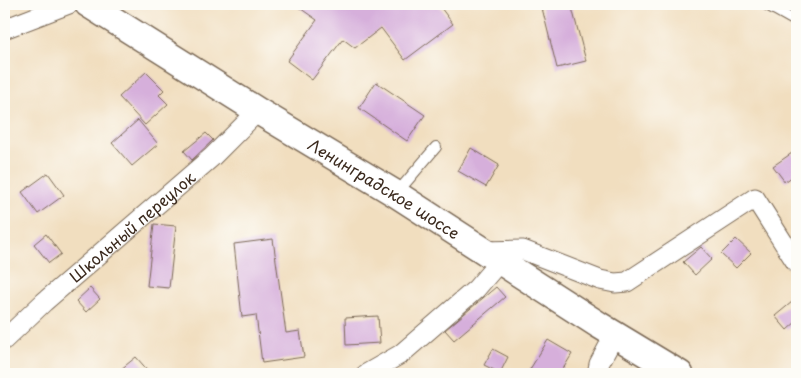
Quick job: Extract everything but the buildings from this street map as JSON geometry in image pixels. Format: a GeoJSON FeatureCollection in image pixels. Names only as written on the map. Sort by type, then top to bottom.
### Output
{"type":"FeatureCollection","features":[{"type":"Feature","properties":{"kind":"main road","name":"Ленинградское шоссе"},"geometry":{"type":"LineString","coordinates":[[88,4],[258,111],[396,194],[680,374]]}},
{"type":"Feature","properties":{"kind":"street"},"geometry":{"type":"LineString","coordinates":[[4,29],[69,4]]}},
{"type":"Feature","properties":{"kind":"street","name":"Школьный переулок"},"geometry":{"type":"LineString","coordinates":[[4,340],[44,302],[212,157],[258,111]]}},
{"type":"Feature","properties":{"kind":"street"},"geometry":{"type":"LineString","coordinates":[[366,374],[401,354],[476,289],[492,256],[523,250],[600,280],[615,284],[628,282],[755,198],[797,264]]}},
{"type":"Feature","properties":{"kind":"street"},"geometry":{"type":"LineString","coordinates":[[597,374],[615,334]]}},
{"type":"Feature","properties":{"kind":"lane"},"geometry":{"type":"LineString","coordinates":[[765,4],[797,22]]}},
{"type":"Feature","properties":{"kind":"lane"},"geometry":{"type":"LineString","coordinates":[[396,194],[436,146]]}}]}
